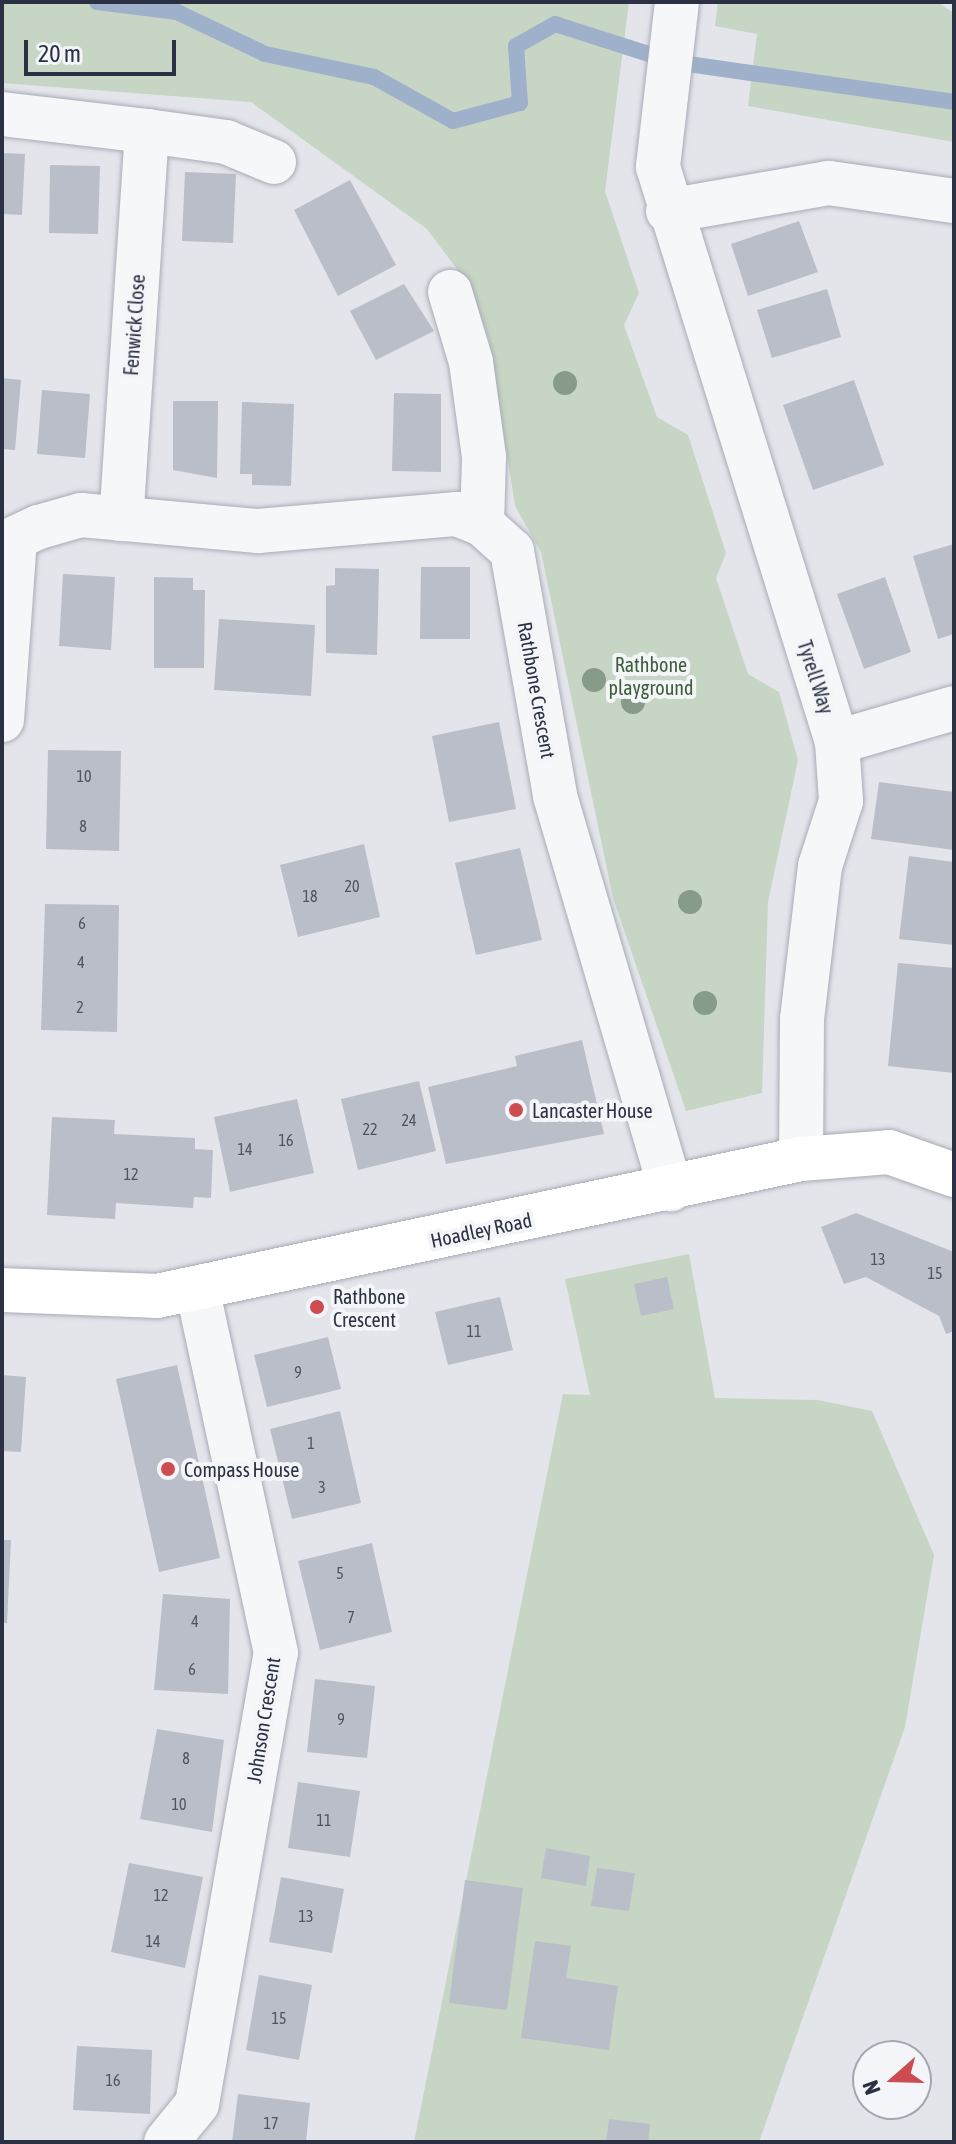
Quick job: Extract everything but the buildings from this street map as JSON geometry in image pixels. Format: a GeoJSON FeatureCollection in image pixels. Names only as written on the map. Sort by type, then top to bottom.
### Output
{"type":"FeatureCollection","features":[{"type":"Feature","properties":{"kind":"street","name":"Tyrell Way"},"geometry":{"type":"LineString","coordinates":[[676,13],[658,167],[668,211],[837,742],[841,801],[820,866],[802,1019],[801,1159]]}},
{"type":"Feature","properties":{"kind":"street"},"geometry":{"type":"LineString","coordinates":[[2,114],[226,142],[274,162]]}},
{"type":"Feature","properties":{"kind":"street","name":"Fenwick Close"},"geometry":{"type":"LineString","coordinates":[[121,519],[147,131]]}},
{"type":"Feature","properties":{"kind":"street"},"geometry":{"type":"LineString","coordinates":[[668,211],[829,183],[954,201]]}},
{"type":"Feature","properties":{"kind":"street"},"geometry":{"type":"LineString","coordinates":[[450,292],[474,378],[484,457],[482,524]]}},
{"type":"Feature","properties":{"kind":"street","name":"Rathbone Crescent"},"geometry":{"type":"LineString","coordinates":[[2,720],[8,537],[81,515],[258,531],[457,514],[482,524],[512,551],[555,796],[671,1189]]}},
{"type":"Feature","properties":{"kind":"street"},"geometry":{"type":"LineString","coordinates":[[837,742],[954,708]]}},
{"type":"Feature","properties":{"kind":"street","name":"Hoadley Road"},"geometry":{"type":"LineString","coordinates":[[2,1290],[157,1296],[801,1159],[889,1152],[954,1175]]}},
{"type":"Feature","properties":{"kind":"street","name":"Johnson Crescent"},"geometry":{"type":"LineString","coordinates":[[166,2142],[197,2104],[276,1653],[197,1288]]}},
{"type":"Feature","properties":{"kind":"green space","name":"Rathbone playground"},"geometry":{"type":"Polygon","coordinates":[[[2,2],[629,2],[605,191],[639,293],[624,325],[657,417],[688,435],[726,553],[716,578],[748,674],[779,692],[798,760],[768,902],[762,1093],[686,1111],[613,898],[541,552],[515,506],[489,339],[468,284],[427,229],[251,102],[2,83],[2,2]]]}},
{"type":"Feature","properties":{"kind":"green space"},"geometry":{"type":"Polygon","coordinates":[[[718,2],[937,2],[954,13],[954,142],[748,106],[757,34],[715,26],[718,2]]]}},
{"type":"Feature","properties":{"kind":"green space"},"geometry":{"type":"Polygon","coordinates":[[[689,1254],[715,1398],[818,1400],[872,1411],[934,1555],[905,1727],[759,2142],[414,2142],[563,1394],[590,1395],[565,1279],[689,1254]]]}},
{"type":"Feature","properties":{"kind":"waterway"},"geometry":{"type":"LineString","coordinates":[[97,2],[177,12],[265,54],[374,77],[453,121],[520,103],[516,46],[555,24],[674,62],[954,102]]}},
{"type":"Feature","properties":{"kind":"place","name":"Lancaster House"},"geometry":{"type":"Point","coordinates":[516,1110]}},
{"type":"Feature","properties":{"kind":"place","name":"Rathbone Crescent"},"geometry":{"type":"Point","coordinates":[317,1307]}},
{"type":"Feature","properties":{"kind":"place","name":"Compass House"},"geometry":{"type":"Point","coordinates":[168,1469]}}]}
